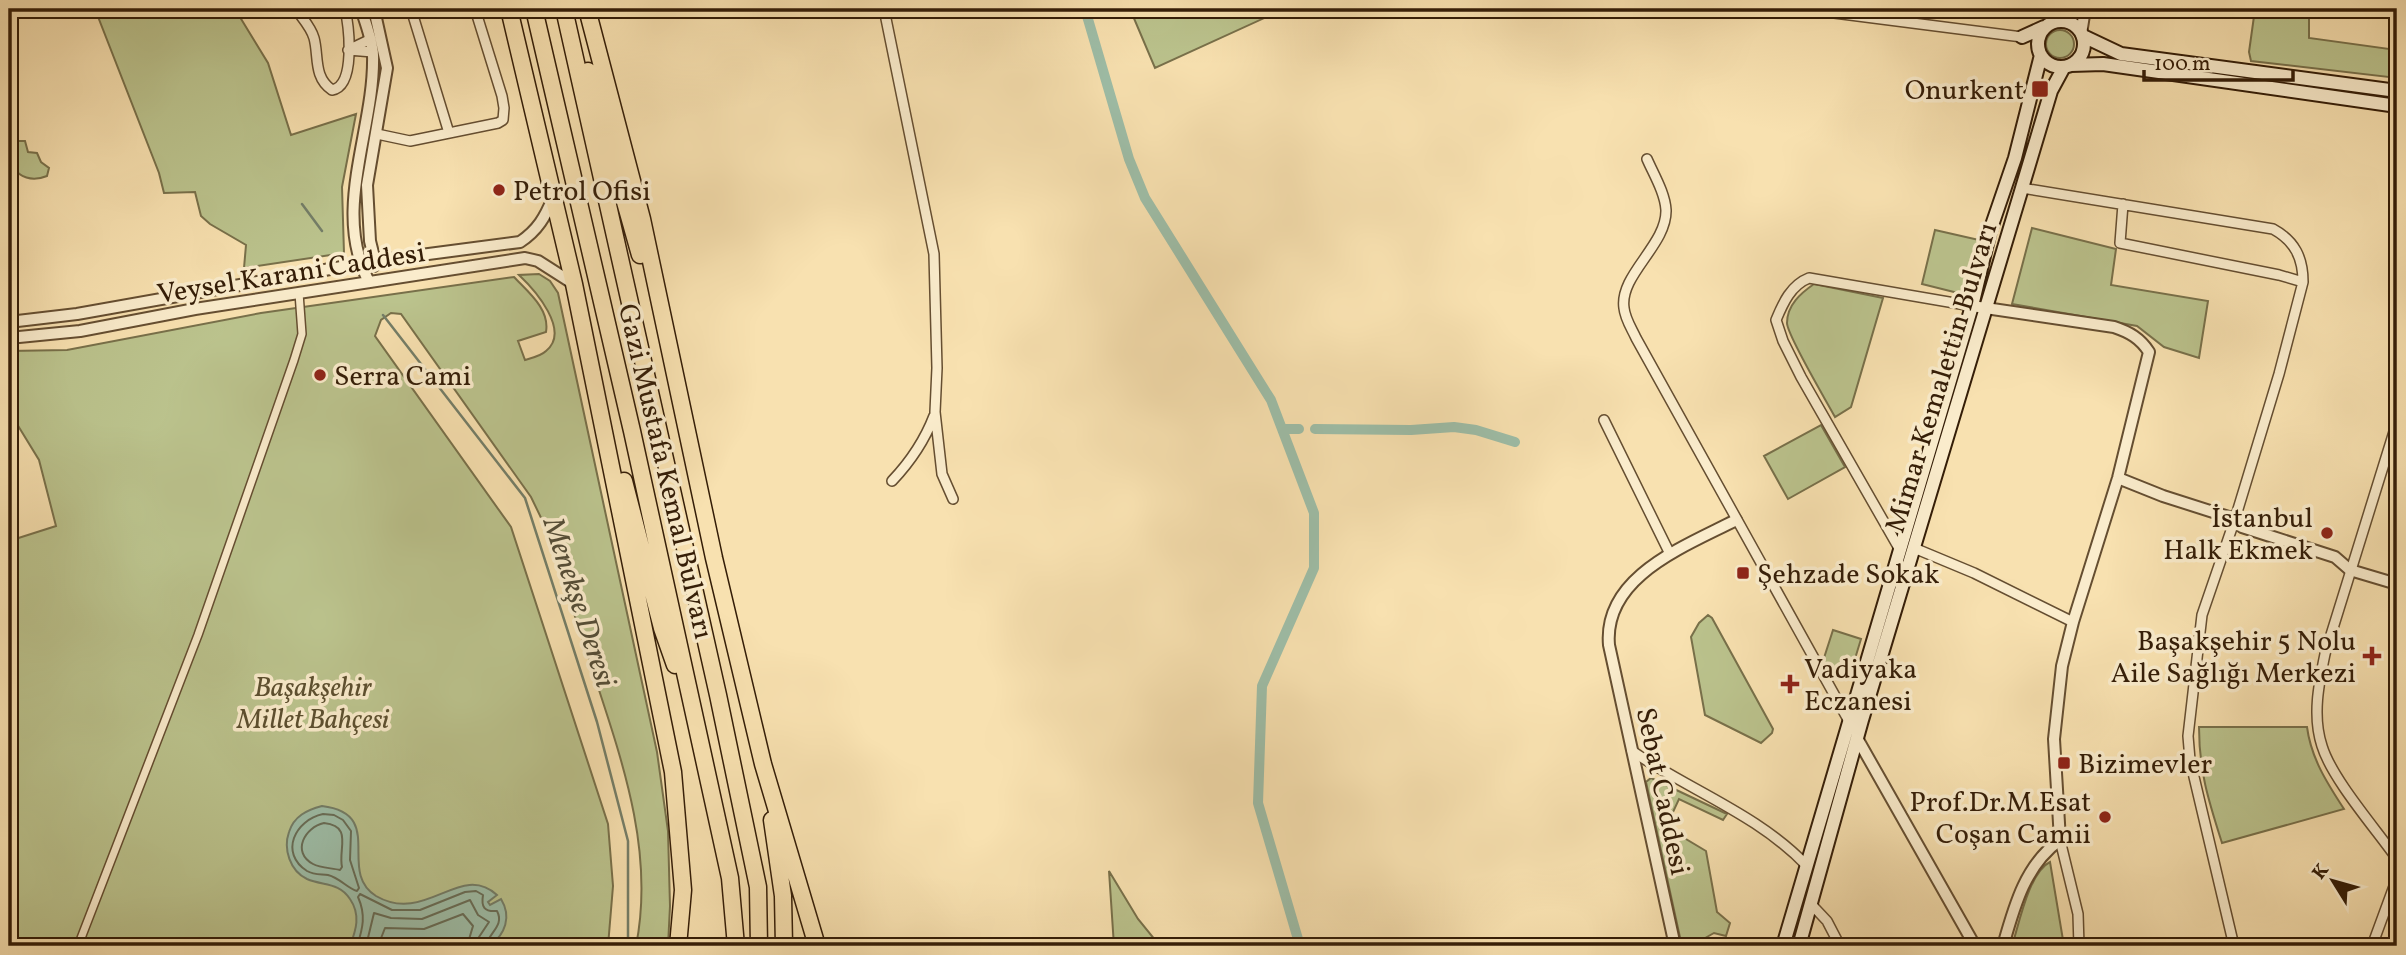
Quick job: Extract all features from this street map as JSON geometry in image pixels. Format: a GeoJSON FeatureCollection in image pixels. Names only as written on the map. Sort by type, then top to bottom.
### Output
{"type":"FeatureCollection","features":[{"type":"Feature","properties":{"kind":"highway"},"geometry":{"type":"LineString","coordinates":[[509,9],[573,284],[673,772],[683,890],[678,946]]}},
{"type":"Feature","properties":{"kind":"highway","name":"Gazi Mustafa Kemal Bulvarı"},"geometry":{"type":"LineString","coordinates":[[534,9],[700,737],[730,878],[736,946]]}},
{"type":"Feature","properties":{"kind":"highway"},"geometry":{"type":"LineString","coordinates":[[565,9],[587,66],[668,345]]}},
{"type":"Feature","properties":{"kind":"highway","name":"Gazi Mustafa Kemal Bulvarı"},"geometry":{"type":"LineString","coordinates":[[565,9],[758,887],[759,946]]}},
{"type":"Feature","properties":{"kind":"highway"},"geometry":{"type":"LineString","coordinates":[[587,9],[642,219],[714,558],[763,764],[817,946]]}},
{"type":"Feature","properties":{"kind":"highway"},"geometry":{"type":"LineString","coordinates":[[573,284],[662,628],[700,737]]}},
{"type":"Feature","properties":{"kind":"highway"},"geometry":{"type":"LineString","coordinates":[[763,764],[783,896],[784,946]]}},
{"type":"Feature","properties":{"kind":"main road"},"geometry":{"type":"LineString","coordinates":[[2397,91],[2122,54],[2082,35],[2069,22],[2049,25],[2022,37],[2050,64],[2102,64],[2397,106]]}},
{"type":"Feature","properties":{"kind":"main road"},"geometry":{"type":"LineString","coordinates":[[2040,53],[2038,39],[2049,25]]}},
{"type":"Feature","properties":{"kind":"main road"},"geometry":{"type":"LineString","coordinates":[[2067,66],[2081,55],[2084,48],[2082,35]]}},
{"type":"Feature","properties":{"kind":"main road","name":"Mimar Kemalettin Bulvarı"},"geometry":{"type":"LineString","coordinates":[[1783,946],[1972,306],[1990,231],[2015,158],[2040,53]]}},
{"type":"Feature","properties":{"kind":"main road","name":"Mimar Kemalettin Bulvarı"},"geometry":{"type":"LineString","coordinates":[[1799,946],[1857,738],[2022,188],[2052,91],[2067,66]]}},
{"type":"Feature","properties":{"kind":"main road"},"geometry":{"type":"LineString","coordinates":[[1850,723],[1857,738]]}},
{"type":"Feature","properties":{"kind":"main road"},"geometry":{"type":"LineString","coordinates":[[1807,866],[1818,877]]}},
{"type":"Feature","properties":{"kind":"street"},"geometry":{"type":"LineString","coordinates":[[296,9],[313,35],[316,64],[322,80],[332,90],[336,90],[346,79],[348,50],[345,9]]}},
{"type":"Feature","properties":{"kind":"street"},"geometry":{"type":"LineString","coordinates":[[361,9],[371,39],[373,75],[354,191],[355,229],[360,264],[369,282]]}},
{"type":"Feature","properties":{"kind":"street"},"geometry":{"type":"LineString","coordinates":[[369,282],[375,261],[370,241],[367,185],[387,68],[374,9]]}},
{"type":"Feature","properties":{"kind":"street"},"geometry":{"type":"LineString","coordinates":[[411,9],[449,133]]}},
{"type":"Feature","properties":{"kind":"street"},"geometry":{"type":"LineString","coordinates":[[377,134],[410,141],[503,120],[505,115],[502,96],[475,9]]}},
{"type":"Feature","properties":{"kind":"street"},"geometry":{"type":"LineString","coordinates":[[884,9],[934,254],[937,368],[935,412],[942,474],[953,499]]}},
{"type":"Feature","properties":{"kind":"street"},"geometry":{"type":"LineString","coordinates":[[1803,9],[2022,37]]}},
{"type":"Feature","properties":{"kind":"street"},"geometry":{"type":"LineString","coordinates":[[2049,25],[2064,9]]}},
{"type":"Feature","properties":{"kind":"street"},"geometry":{"type":"LineString","coordinates":[[2082,35],[2085,9]]}},
{"type":"Feature","properties":{"kind":"street"},"geometry":{"type":"LineString","coordinates":[[348,50],[371,39]]}},
{"type":"Feature","properties":{"kind":"street"},"geometry":{"type":"LineString","coordinates":[[348,50],[373,52]]}},
{"type":"Feature","properties":{"kind":"street"},"geometry":{"type":"LineString","coordinates":[[1647,159],[1664,198],[1666,211],[1663,228],[1627,289],[1623,301],[1624,311],[1735,520],[1850,723]]}},
{"type":"Feature","properties":{"kind":"street"},"geometry":{"type":"LineString","coordinates":[[2022,188],[2273,229],[2294,244],[2303,268],[2303,282],[2279,374],[2199,630],[2188,736],[2190,761],[2234,946]]}},
{"type":"Feature","properties":{"kind":"street","name":"Veysel Karani Caddesi"},"geometry":{"type":"LineString","coordinates":[[9,322],[77,314],[375,261],[520,242],[533,233],[544,220],[554,197]]}},
{"type":"Feature","properties":{"kind":"street"},"geometry":{"type":"LineString","coordinates":[[2123,204],[2120,243],[2303,282]]}},
{"type":"Feature","properties":{"kind":"street","name":"Veysel Karani Caddesi"},"geometry":{"type":"LineString","coordinates":[[9,338],[80,331],[525,258],[538,261],[573,284]]}},
{"type":"Feature","properties":{"kind":"street"},"geometry":{"type":"LineString","coordinates":[[1900,550],[1783,341],[1776,320],[1799,282],[1809,278],[2114,327],[2131,333],[2143,343],[2149,352],[2118,478],[2062,666],[2054,739],[2060,840],[2078,914],[2079,946]]}},
{"type":"Feature","properties":{"kind":"street"},"geometry":{"type":"LineString","coordinates":[[79,946],[198,635],[294,360],[302,334],[299,293]]}},
{"type":"Feature","properties":{"kind":"street"},"geometry":{"type":"LineString","coordinates":[[892,481],[912,460],[926,436],[935,412]]}},
{"type":"Feature","properties":{"kind":"street"},"geometry":{"type":"LineString","coordinates":[[1604,420],[1670,554],[1735,520]]}},
{"type":"Feature","properties":{"kind":"street"},"geometry":{"type":"LineString","coordinates":[[2397,422],[2322,669],[2317,714],[2321,745],[2333,770],[2397,859]]}},
{"type":"Feature","properties":{"kind":"street"},"geometry":{"type":"LineString","coordinates":[[2118,478],[2235,519],[2242,527],[2335,557],[2350,570],[2397,584]]}},
{"type":"Feature","properties":{"kind":"street"},"geometry":{"type":"LineString","coordinates":[[1914,548],[1974,573],[2073,622]]}},
{"type":"Feature","properties":{"kind":"street","name":"Sebat Caddesi"},"geometry":{"type":"LineString","coordinates":[[1670,554],[1641,575],[1616,604],[1609,626],[1609,645],[1675,946]]}},
{"type":"Feature","properties":{"kind":"street"},"geometry":{"type":"LineString","coordinates":[[1857,738],[1975,946]]}},
{"type":"Feature","properties":{"kind":"street"},"geometry":{"type":"LineString","coordinates":[[1632,751],[1727,805],[1794,852],[1807,866]]}},
{"type":"Feature","properties":{"kind":"street"},"geometry":{"type":"LineString","coordinates":[[2003,946],[2012,910],[2032,869],[2045,850],[2060,840]]}},
{"type":"Feature","properties":{"kind":"street"},"geometry":{"type":"LineString","coordinates":[[2372,946],[2397,878]]}},
{"type":"Feature","properties":{"kind":"street"},"geometry":{"type":"LineString","coordinates":[[1811,904],[1827,920],[1840,946]]}},
{"type":"Feature","properties":{"kind":"green space"},"geometry":{"type":"Polygon","coordinates":[[[95,9],[235,9],[268,63],[291,135],[356,114],[342,187],[344,253],[244,268],[246,245],[201,216],[195,192],[164,193],[159,173],[95,9]]]}},
{"type":"Feature","properties":{"kind":"green space"},"geometry":{"type":"Polygon","coordinates":[[[1130,9],[1284,9],[1155,68],[1130,9]]]}},
{"type":"Feature","properties":{"kind":"green space"},"geometry":{"type":"Polygon","coordinates":[[[2255,9],[2309,9],[2309,38],[2397,50],[2397,78],[2251,61],[2249,52],[2255,9]]]}},
{"type":"Feature","properties":{"kind":"green space"},"geometry":{"type":"Polygon","coordinates":[[[2060,30],[2070,34],[2074,44],[2070,54],[2060,58],[2050,54],[2046,44],[2050,34],[2060,30]]]}},
{"type":"Feature","properties":{"kind":"green space"},"geometry":{"type":"Polygon","coordinates":[[[17,141],[25,141],[28,152],[37,153],[41,162],[49,168],[47,176],[36,179],[19,174],[14,168],[10,153],[17,141]]]}},
{"type":"Feature","properties":{"kind":"green space"},"geometry":{"type":"Polygon","coordinates":[[[2032,228],[2116,249],[2111,285],[2208,301],[2199,358],[2164,347],[2137,326],[2012,304],[2032,228]]]}},
{"type":"Feature","properties":{"kind":"green space"},"geometry":{"type":"Polygon","coordinates":[[[1935,230],[1979,240],[1966,295],[1922,284],[1935,230]]]}},
{"type":"Feature","properties":{"kind":"green space","name":"Başakşehir Millet Bahçesi"},"geometry":{"type":"Polygon","coordinates":[[[539,274],[550,281],[558,293],[657,752],[668,831],[668,946],[636,946],[641,912],[641,879],[634,813],[617,748],[545,526],[531,497],[401,314],[391,313],[381,320],[375,336],[511,527],[608,824],[613,886],[608,946],[9,946],[9,541],[56,526],[39,460],[9,411],[9,351],[67,350],[261,313],[514,277],[537,302],[545,316],[546,332],[518,341],[525,360],[546,351],[553,343],[555,333],[548,311],[519,275],[539,274]]]}},
{"type":"Feature","properties":{"kind":"green space"},"geometry":{"type":"Polygon","coordinates":[[[1814,284],[1883,298],[1851,407],[1835,417],[1800,354],[1787,323],[1792,305],[1814,284]]]}},
{"type":"Feature","properties":{"kind":"green space"},"geometry":{"type":"Polygon","coordinates":[[[1821,425],[1845,467],[1788,499],[1764,456],[1821,425]]]}},
{"type":"Feature","properties":{"kind":"green space"},"geometry":{"type":"Polygon","coordinates":[[[1708,615],[1773,729],[1761,743],[1705,715],[1691,637],[1699,623],[1708,615]]]}},
{"type":"Feature","properties":{"kind":"green space"},"geometry":{"type":"Polygon","coordinates":[[[1833,630],[1861,639],[1851,672],[1832,676],[1823,661],[1833,630]]]}},
{"type":"Feature","properties":{"kind":"green space"},"geometry":{"type":"Polygon","coordinates":[[[2199,727],[2307,727],[2316,760],[2344,809],[2222,843],[2203,773],[2199,727]]]}},
{"type":"Feature","properties":{"kind":"green space"},"geometry":{"type":"Polygon","coordinates":[[[1651,778],[1727,814],[1723,820],[1679,799],[1666,827],[1706,851],[1717,912],[1730,923],[1726,936],[1714,933],[1691,946],[1681,942],[1646,782],[1651,778]]]}},
{"type":"Feature","properties":{"kind":"green space"},"geometry":{"type":"Polygon","coordinates":[[[2050,862],[2064,946],[2012,946],[2031,887],[2036,876],[2050,862]]]}},
{"type":"Feature","properties":{"kind":"green space"},"geometry":{"type":"Polygon","coordinates":[[[1109,871],[1138,919],[1160,946],[1114,946],[1109,871]]]}},
{"type":"Feature","properties":{"kind":"water"},"geometry":{"type":"Polygon","coordinates":[[[322,806],[341,811],[352,820],[357,831],[360,873],[365,885],[376,896],[394,903],[411,903],[456,888],[483,886],[497,895],[488,902],[490,905],[501,899],[504,906],[506,919],[500,936],[490,946],[480,943],[472,946],[350,946],[356,928],[356,917],[350,899],[336,887],[307,879],[296,871],[289,859],[287,839],[291,826],[306,812],[322,806]]]}},
{"type":"Feature","properties":{"kind":"waterway"},"geometry":{"type":"LineString","coordinates":[[1085,9],[1129,159],[1145,198],[1271,400],[1314,513],[1314,568],[1262,686],[1258,803],[1300,946]]}},
{"type":"Feature","properties":{"kind":"waterway","name":"Menekşe Deresi"},"geometry":{"type":"LineString","coordinates":[[302,204],[322,231]]}},
{"type":"Feature","properties":{"kind":"waterway","name":"Menekşe Deresi"},"geometry":{"type":"LineString","coordinates":[[383,315],[525,498],[597,722],[628,841],[628,946]]}},
{"type":"Feature","properties":{"kind":"waterway"},"geometry":{"type":"LineString","coordinates":[[1315,429],[1411,430],[1454,427],[1476,430],[1515,442]]}},
{"type":"Feature","properties":{"kind":"waterway"},"geometry":{"type":"LineString","coordinates":[[1283,429],[1299,429]]}},
{"type":"Feature","properties":{"kind":"place","name":"Onurkent"},"geometry":{"type":"Point","coordinates":[2040,89]}},
{"type":"Feature","properties":{"kind":"place","name":"Petrol Ofisi"},"geometry":{"type":"Point","coordinates":[499,190]}},
{"type":"Feature","properties":{"kind":"place","name":"Serra Cami"},"geometry":{"type":"Point","coordinates":[320,375]}},
{"type":"Feature","properties":{"kind":"place","name":"İstanbul Halk Ekmek"},"geometry":{"type":"Point","coordinates":[2327,533]}},
{"type":"Feature","properties":{"kind":"place","name":"Şehzade Sokak"},"geometry":{"type":"Point","coordinates":[1743,573]}},
{"type":"Feature","properties":{"kind":"place","name":"Başakşehir 5 Nolu Aile Sağlığı Merkezi"},"geometry":{"type":"Point","coordinates":[2372,656]}},
{"type":"Feature","properties":{"kind":"place","name":"Vadiyaka Eczanesi"},"geometry":{"type":"Point","coordinates":[1790,684]}},
{"type":"Feature","properties":{"kind":"place","name":"Bizimevler"},"geometry":{"type":"Point","coordinates":[2064,763]}},
{"type":"Feature","properties":{"kind":"place","name":"Prof.Dr.M.Esat Coşan Camii"},"geometry":{"type":"Point","coordinates":[2105,817]}}]}
